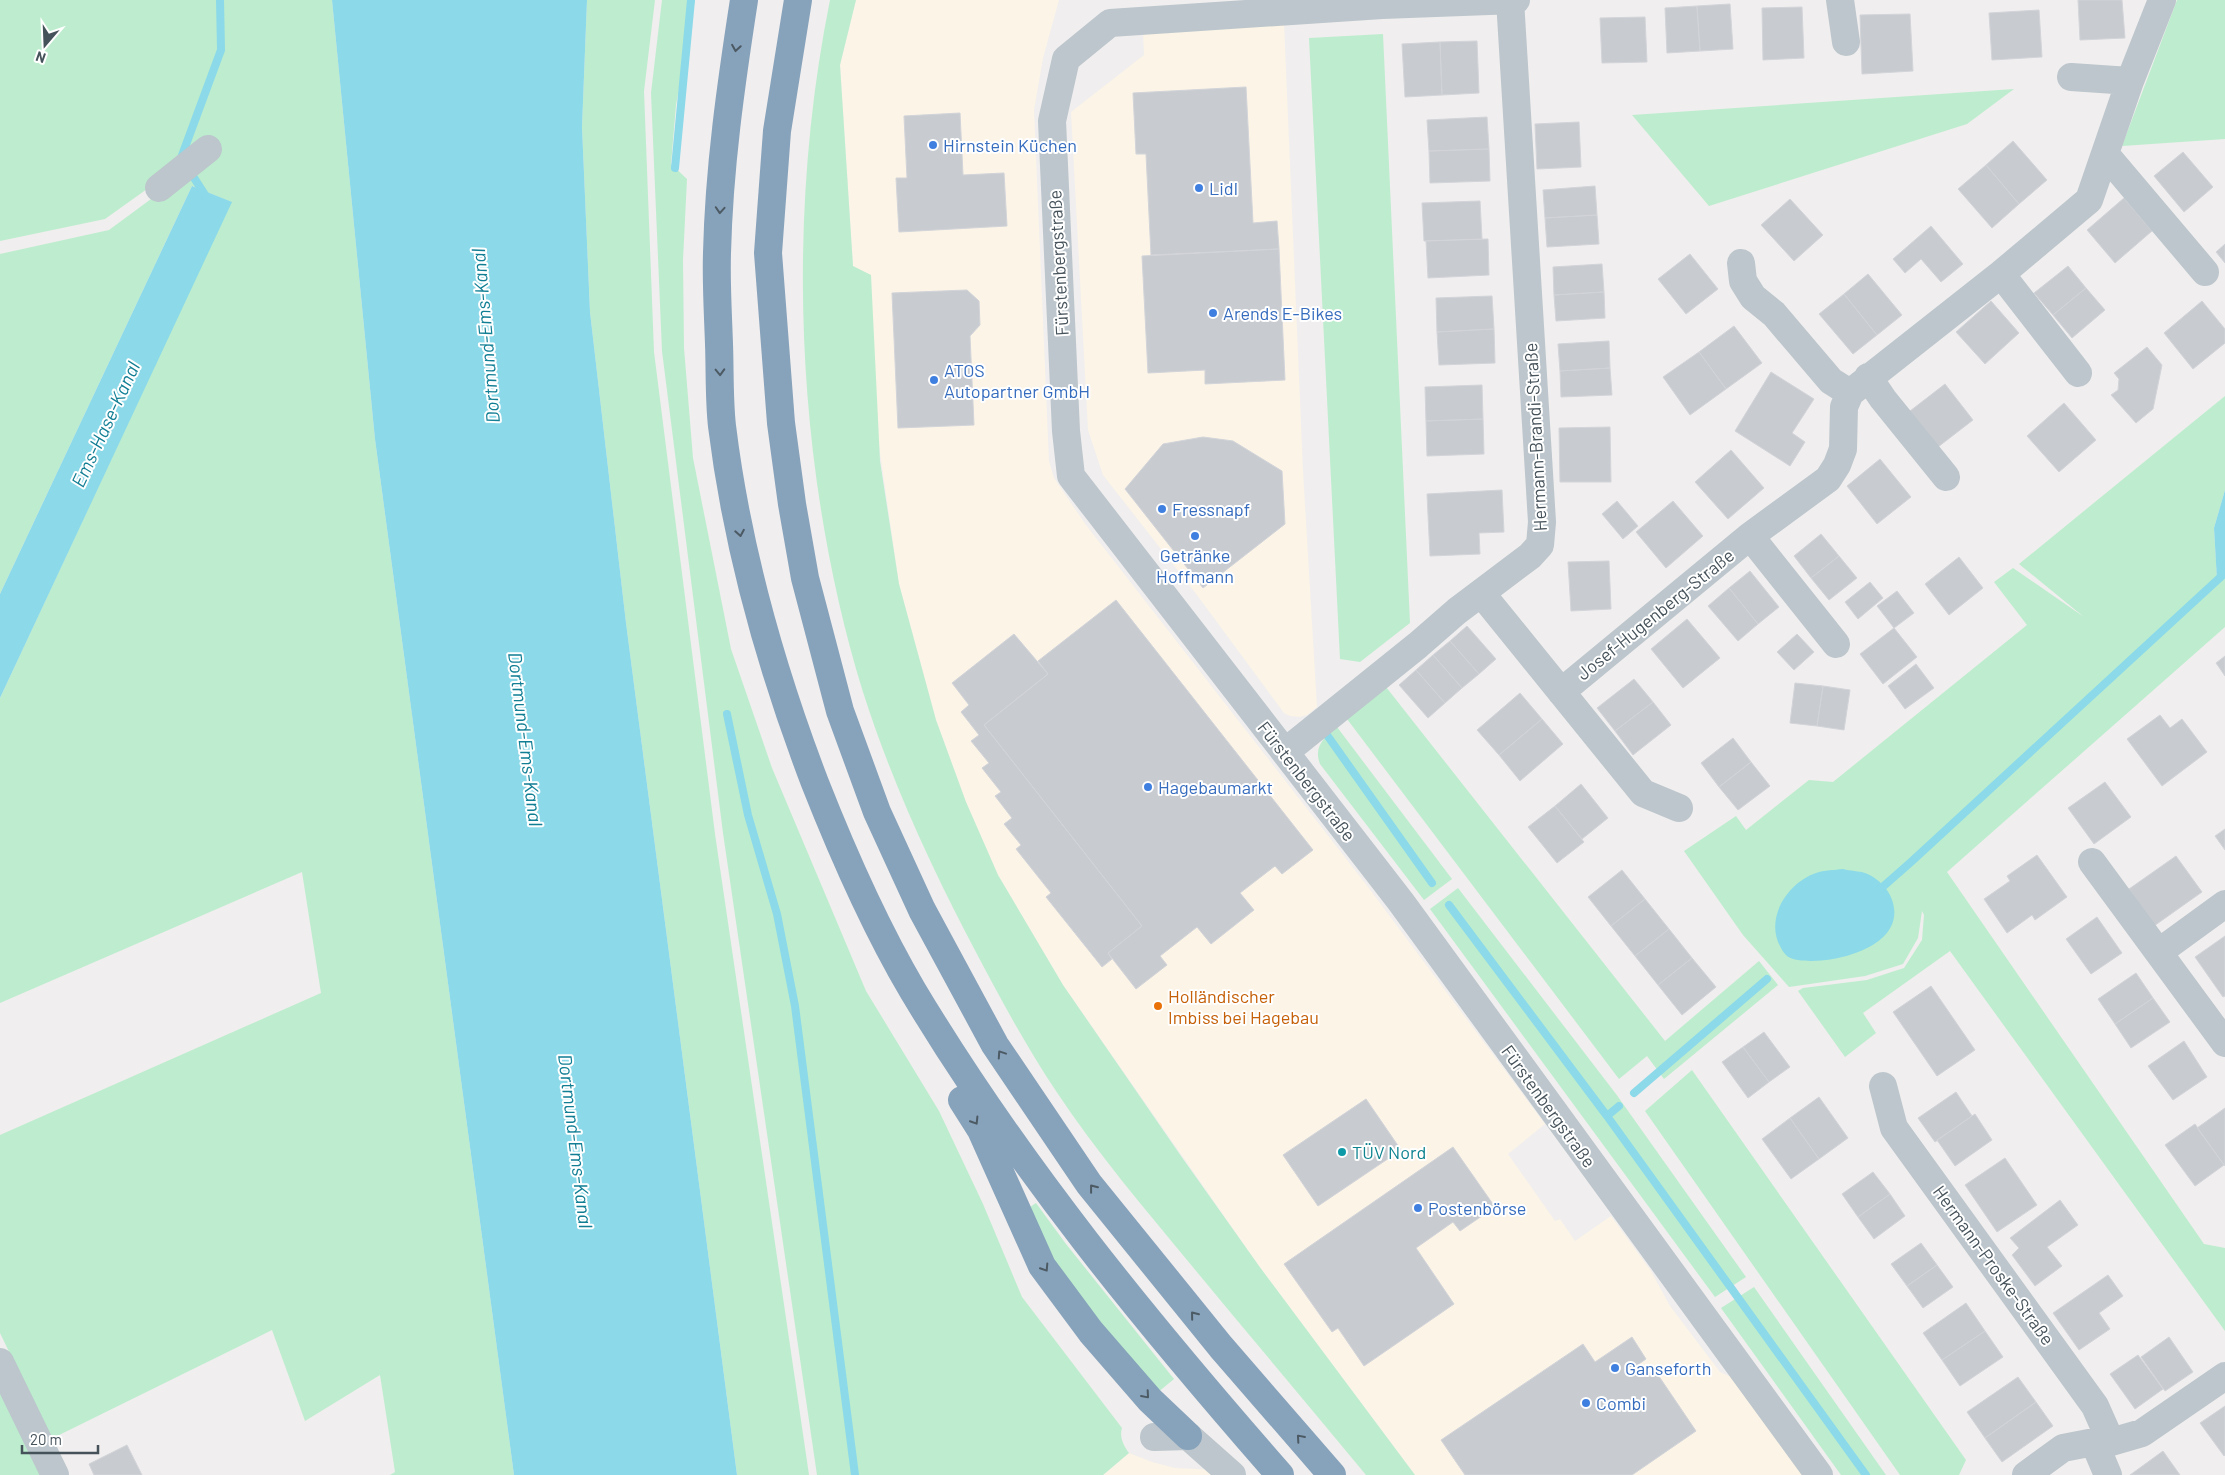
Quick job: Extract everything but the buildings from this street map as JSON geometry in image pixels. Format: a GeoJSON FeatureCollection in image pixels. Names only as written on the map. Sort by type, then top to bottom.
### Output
{"type":"FeatureCollection","features":[{"type":"Feature","properties":{"kind":"highway"},"geometry":{"type":"LineString","coordinates":[[744,0],[727,111],[716,254],[722,423],[747,573],[792,723],[836,837],[879,928],[912,989],[964,1072],[1039,1182],[1179,1359],[1280,1475]]}},
{"type":"Feature","properties":{"kind":"highway"},"geometry":{"type":"LineString","coordinates":[[798,0],[777,130],[768,253],[781,423],[792,504],[806,578],[840,711],[877,812],[918,901],[995,1045],[1089,1184],[1220,1348],[1332,1475]]}},
{"type":"Feature","properties":{"kind":"highway"},"geometry":{"type":"LineString","coordinates":[[854,876],[878,962],[981,1130],[1042,1266],[1091,1332],[1150,1400],[1188,1436]]}},
{"type":"Feature","properties":{"kind":"street"},"geometry":{"type":"LineString","coordinates":[[1510,0],[1516,0]]}},
{"type":"Feature","properties":{"kind":"street","name":"Fürstenbergstraße"},"geometry":{"type":"LineString","coordinates":[[1510,0],[1382,5],[1110,23],[1066,59],[1052,121],[1066,431],[1071,476],[1401,902],[1818,1475]]}},
{"type":"Feature","properties":{"kind":"street","name":"Hermann-Brandi-Straße"},"geometry":{"type":"LineString","coordinates":[[1284,752],[1530,556],[1540,545],[1542,522],[1510,0]]}},
{"type":"Feature","properties":{"kind":"street"},"geometry":{"type":"LineString","coordinates":[[1840,0],[1846,42]]}},
{"type":"Feature","properties":{"kind":"street"},"geometry":{"type":"LineString","coordinates":[[1859,385],[2001,274],[2089,200],[2130,81],[2162,0]]}},
{"type":"Feature","properties":{"kind":"street"},"geometry":{"type":"LineString","coordinates":[[2071,76],[2130,81]]}},
{"type":"Feature","properties":{"kind":"street"},"geometry":{"type":"LineString","coordinates":[[159,188],[208,149]]}},
{"type":"Feature","properties":{"kind":"street"},"geometry":{"type":"LineString","coordinates":[[2106,155],[2205,272]]}},
{"type":"Feature","properties":{"kind":"street"},"geometry":{"type":"LineString","coordinates":[[1741,263],[1743,281],[1753,297],[1774,314],[1831,381],[1859,385],[1882,399],[1946,478]]}},
{"type":"Feature","properties":{"kind":"street"},"geometry":{"type":"LineString","coordinates":[[2001,274],[2078,373]]}},
{"type":"Feature","properties":{"kind":"street","name":"Josef-Hugenberg-Straße"},"geometry":{"type":"LineString","coordinates":[[1561,692],[1750,536],[1828,479],[1838,465],[1843,449],[1844,407],[1859,385]]}},
{"type":"Feature","properties":{"kind":"street","name":"Josef-Hugenberg-Straße"},"geometry":{"type":"LineString","coordinates":[[1750,536],[1836,644]]}},
{"type":"Feature","properties":{"kind":"street","name":"Josef-Hugenberg-Straße"},"geometry":{"type":"LineString","coordinates":[[1482,593],[1643,793],[1679,808]]}},
{"type":"Feature","properties":{"kind":"street"},"geometry":{"type":"LineString","coordinates":[[2092,862],[2225,1043]]}},
{"type":"Feature","properties":{"kind":"street"},"geometry":{"type":"LineString","coordinates":[[2159,952],[2225,904]]}},
{"type":"Feature","properties":{"kind":"street","name":"Hermann-Proske-Straße"},"geometry":{"type":"LineString","coordinates":[[1883,1086],[1894,1128],[2095,1406],[2108,1475]]}},
{"type":"Feature","properties":{"kind":"street"},"geometry":{"type":"LineString","coordinates":[[0,1362],[54,1475]]}},
{"type":"Feature","properties":{"kind":"street"},"geometry":{"type":"LineString","coordinates":[[2026,1475],[2062,1448],[2142,1433],[2225,1376]]}},
{"type":"Feature","properties":{"kind":"street"},"geometry":{"type":"LineString","coordinates":[[1154,1437],[1188,1436],[1232,1475]]}},
{"type":"Feature","properties":{"kind":"shaded area"},"geometry":{"type":"Polygon","coordinates":[[[856,0],[1059,0],[1043,58],[1034,110],[1049,461],[1054,478],[1086,525],[1365,883],[1545,1124],[1508,1154],[1555,1221],[1560,1219],[1575,1241],[1611,1216],[1651,1271],[1670,1306],[1720,1372],[1738,1380],[1806,1475],[1415,1475],[1259,1266],[1063,985],[998,875],[966,802],[936,720],[899,584],[853,266],[840,65],[856,0]]]}},
{"type":"Feature","properties":{"kind":"shaded area"},"geometry":{"type":"Polygon","coordinates":[[[1284,23],[1303,471],[1317,707],[1307,715],[1299,717],[1284,713],[1197,595],[1103,475],[1088,430],[1071,112],[1144,55],[1143,32],[1284,23]]]}},
{"type":"Feature","properties":{"kind":"shaded area"},"geometry":{"type":"Polygon","coordinates":[[[1129,1453],[1175,1468],[1218,1470],[1222,1475],[1103,1475],[1129,1453]]]}},
{"type":"Feature","properties":{"kind":"green space"},"geometry":{"type":"Polygon","coordinates":[[[0,0],[332,0],[375,439],[514,1475],[390,1475],[395,1472],[380,1375],[305,1421],[272,1330],[51,1439],[0,1333],[0,1135],[321,993],[302,872],[0,1003],[0,698],[231,202],[192,186],[0,594],[0,254],[109,230],[166,188],[147,189],[105,219],[0,241],[0,0]]]}},
{"type":"Feature","properties":{"kind":"green space"},"geometry":{"type":"Polygon","coordinates":[[[587,0],[655,0],[644,91],[654,352],[715,834],[809,1475],[737,1475],[626,623],[590,312],[582,127],[587,0]]]}},
{"type":"Feature","properties":{"kind":"green space"},"geometry":{"type":"Polygon","coordinates":[[[662,0],[695,0],[676,105],[671,164],[687,179],[683,260],[684,348],[693,458],[731,649],[772,768],[866,991],[939,1111],[983,1204],[1022,1297],[1122,1428],[1122,1438],[1129,1453],[1103,1475],[817,1475],[723,833],[662,351],[651,93],[662,0]]]}},
{"type":"Feature","properties":{"kind":"green space"},"geometry":{"type":"Polygon","coordinates":[[[830,0],[856,0],[840,65],[853,266],[871,275],[880,461],[899,584],[936,720],[966,802],[998,875],[1063,985],[1259,1266],[1415,1475],[1366,1475],[1157,1223],[1088,1136],[1035,1058],[978,956],[929,859],[900,793],[874,726],[840,609],[823,524],[811,436],[804,348],[803,259],[807,171],[816,85],[830,0]]]}},
{"type":"Feature","properties":{"kind":"green space"},"geometry":{"type":"Polygon","coordinates":[[[2177,0],[2225,0],[2225,139],[2122,146],[2177,0]]]}},
{"type":"Feature","properties":{"kind":"green space"},"geometry":{"type":"Polygon","coordinates":[[[1383,34],[1410,623],[1360,662],[1340,659],[1309,38],[1383,34]]]}},
{"type":"Feature","properties":{"kind":"green space"},"geometry":{"type":"Polygon","coordinates":[[[2014,89],[1967,124],[1709,206],[1632,115],[2014,89]]]}},
{"type":"Feature","properties":{"kind":"green space"},"geometry":{"type":"Polygon","coordinates":[[[2225,396],[2225,490],[2214,528],[2217,579],[2225,573],[2225,627],[1947,872],[2204,1244],[2225,1248],[2225,1331],[1950,951],[1863,1013],[1876,1033],[1845,1057],[1798,991],[1803,988],[1867,980],[1904,968],[1922,940],[1924,915],[1922,911],[1918,938],[1903,964],[1865,976],[1789,987],[1743,935],[1684,851],[1736,816],[1746,830],[1809,780],[1833,782],[2027,625],[1994,582],[2013,568],[2084,617],[2019,564],[2225,396]]]}},
{"type":"Feature","properties":{"kind":"green space"},"geometry":{"type":"Polygon","coordinates":[[[1386,687],[1665,1041],[1759,961],[1778,985],[1664,1079],[1647,1056],[1619,1079],[1347,719],[1386,687]]]}},
{"type":"Feature","properties":{"kind":"green space"},"geometry":{"type":"Polygon","coordinates":[[[1337,727],[1452,879],[1424,900],[1320,764],[1318,752],[1321,742],[1337,727]]]}},
{"type":"Feature","properties":{"kind":"green space"},"geometry":{"type":"Polygon","coordinates":[[[1458,888],[1616,1094],[1746,1277],[1715,1297],[1430,909],[1458,888]]]}},
{"type":"Feature","properties":{"kind":"green space"},"geometry":{"type":"Polygon","coordinates":[[[1692,1070],[1966,1460],[1959,1475],[1900,1475],[1645,1111],[1692,1070]]]}},
{"type":"Feature","properties":{"kind":"green space"},"geometry":{"type":"Polygon","coordinates":[[[1036,1203],[1066,1244],[1174,1379],[1157,1393],[1055,1265],[1030,1207],[1036,1203]]]}},
{"type":"Feature","properties":{"kind":"green space"},"geometry":{"type":"Polygon","coordinates":[[[1754,1287],[1886,1475],[1841,1475],[1721,1308],[1754,1287]]]}},
{"type":"Feature","properties":{"kind":"green space"},"geometry":{"type":"Polygon","coordinates":[[[0,1378],[46,1475],[0,1475],[0,1378]]]}},
{"type":"Feature","properties":{"kind":"water","name":"Dortmund-Ems-Kanal"},"geometry":{"type":"Polygon","coordinates":[[[332,0],[587,0],[582,127],[590,312],[626,623],[737,1475],[514,1475],[375,439],[332,0]]]}},
{"type":"Feature","properties":{"kind":"water","name":"Ems-Hase-Kanal"},"geometry":{"type":"Polygon","coordinates":[[[192,186],[232,202],[0,698],[0,594],[192,186]]]}},
{"type":"Feature","properties":{"kind":"water"},"geometry":{"type":"Polygon","coordinates":[[[2225,490],[2225,573],[2217,580],[2214,528],[2225,490]]]}},
{"type":"Feature","properties":{"kind":"water"},"geometry":{"type":"Polygon","coordinates":[[[1843,869],[1865,873],[1881,883],[1892,899],[1894,916],[1892,925],[1878,941],[1857,953],[1820,961],[1795,960],[1788,957],[1776,937],[1775,925],[1781,903],[1788,893],[1805,878],[1819,872],[1843,869]]]}},
{"type":"Feature","properties":{"kind":"waterway"},"geometry":{"type":"LineString","coordinates":[[181,158],[221,50],[220,0]]}},
{"type":"Feature","properties":{"kind":"waterway"},"geometry":{"type":"LineString","coordinates":[[675,168],[691,0]]}},
{"type":"Feature","properties":{"kind":"waterway"},"geometry":{"type":"LineString","coordinates":[[189,170],[207,198]]}},
{"type":"Feature","properties":{"kind":"waterway"},"geometry":{"type":"LineString","coordinates":[[1878,891],[2225,573]]}},
{"type":"Feature","properties":{"kind":"waterway"},"geometry":{"type":"LineString","coordinates":[[727,714],[748,815],[777,914],[795,1006],[855,1475]]}},
{"type":"Feature","properties":{"kind":"waterway"},"geometry":{"type":"LineString","coordinates":[[1322,728],[1432,883]]}},
{"type":"Feature","properties":{"kind":"waterway"},"geometry":{"type":"LineString","coordinates":[[1449,905],[1607,1116]]}},
{"type":"Feature","properties":{"kind":"waterway"},"geometry":{"type":"LineString","coordinates":[[1634,1093],[1767,979]]}},
{"type":"Feature","properties":{"kind":"waterway"},"geometry":{"type":"LineString","coordinates":[[1619,1106],[1607,1116],[1866,1475]]}},
{"type":"Feature","properties":{"kind":"place","name":"Hirnstein Küchen"},"geometry":{"type":"Point","coordinates":[933,145]}},
{"type":"Feature","properties":{"kind":"place","name":"Lidl"},"geometry":{"type":"Point","coordinates":[1199,188]}},
{"type":"Feature","properties":{"kind":"place","name":"Arends E-Bikes"},"geometry":{"type":"Point","coordinates":[1213,313]}},
{"type":"Feature","properties":{"kind":"place","name":"ATOS Autopartner GmbH"},"geometry":{"type":"Point","coordinates":[934,380]}},
{"type":"Feature","properties":{"kind":"place","name":"Fressnapf"},"geometry":{"type":"Point","coordinates":[1162,509]}},
{"type":"Feature","properties":{"kind":"place","name":"Getränke Hoffmann"},"geometry":{"type":"Point","coordinates":[1195,536]}},
{"type":"Feature","properties":{"kind":"place","name":"Hagebaumarkt"},"geometry":{"type":"Point","coordinates":[1148,787]}},
{"type":"Feature","properties":{"kind":"place","name":"Holländischer Imbiss bei Hagebau"},"geometry":{"type":"Point","coordinates":[1158,1006]}},
{"type":"Feature","properties":{"kind":"place","name":"TÜV Nord"},"geometry":{"type":"Point","coordinates":[1342,1152]}},
{"type":"Feature","properties":{"kind":"place","name":"Postenbörse"},"geometry":{"type":"Point","coordinates":[1418,1208]}},
{"type":"Feature","properties":{"kind":"place","name":"Ganseforth"},"geometry":{"type":"Point","coordinates":[1615,1368]}},
{"type":"Feature","properties":{"kind":"place","name":"Combi"},"geometry":{"type":"Point","coordinates":[1586,1403]}}]}
